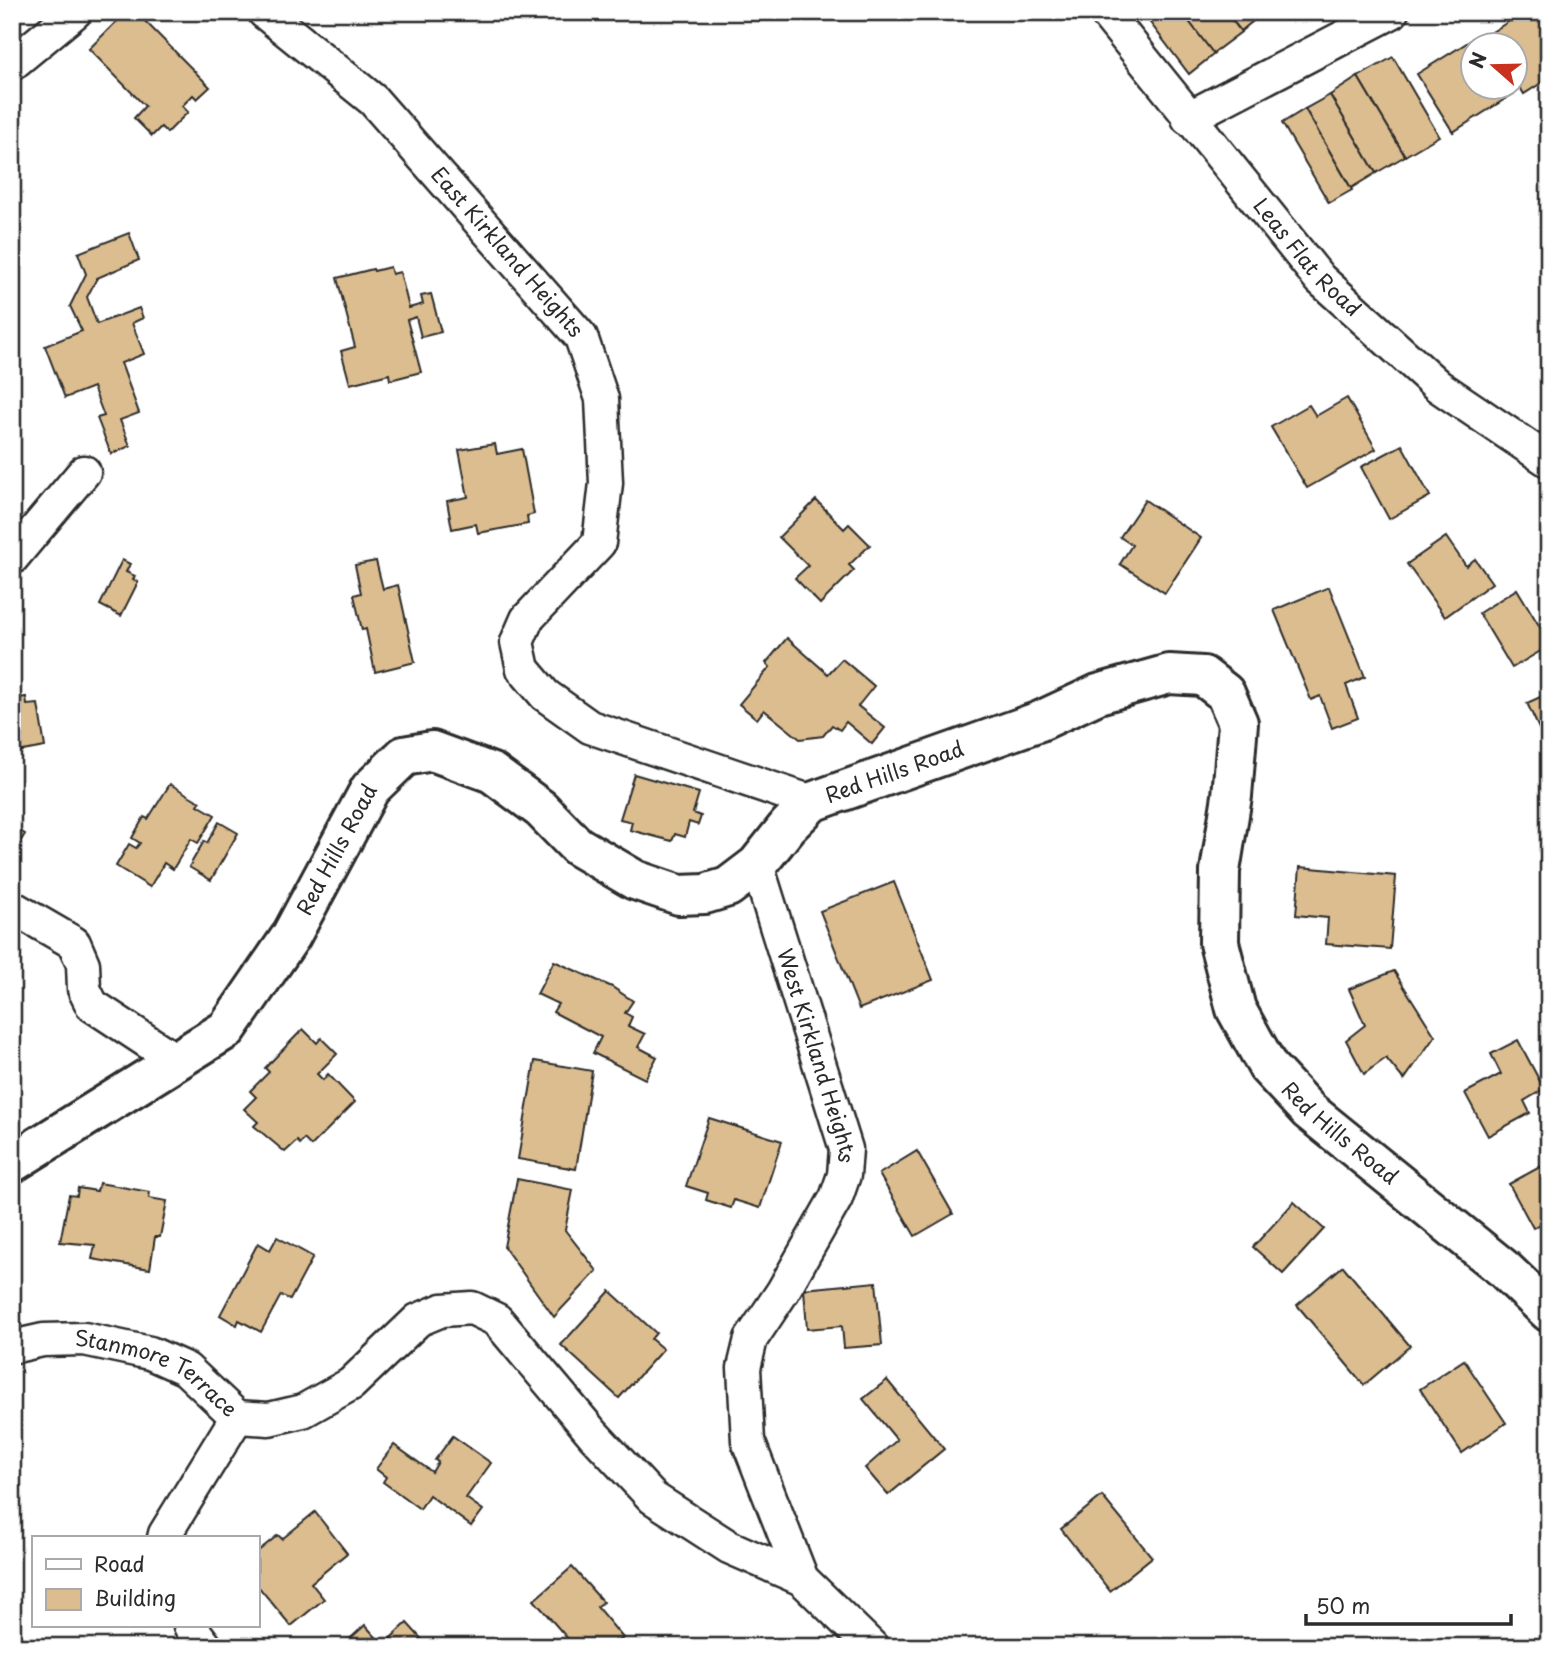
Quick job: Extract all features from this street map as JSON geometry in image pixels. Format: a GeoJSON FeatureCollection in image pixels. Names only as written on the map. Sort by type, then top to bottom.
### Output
{"type":"FeatureCollection","features":[{"type":"Feature","properties":{"kind":"main road","name":"Red Hills Road"},"geometry":{"type":"LineString","coordinates":[[12,1163],[227,1029],[291,936],[370,789],[404,756],[432,751],[492,773],[541,809],[577,846],[635,880],[679,895],[705,894],[728,887],[757,865],[788,826],[812,802],[1040,721],[1098,694],[1170,674],[1203,676],[1225,693],[1238,723],[1220,872],[1219,943],[1236,1009],[1268,1067],[1309,1111],[1504,1269],[1549,1312]]}},
{"type":"Feature","properties":{"kind":"street"},"geometry":{"type":"LineString","coordinates":[[12,64],[75,12]]}},
{"type":"Feature","properties":{"kind":"street","name":"East Kirkland Heights"},"geometry":{"type":"LineString","coordinates":[[264,12],[373,100],[581,337],[602,399],[606,483],[599,543],[527,619],[517,642],[523,669],[545,695],[590,727],[812,802]]}},
{"type":"Feature","properties":{"kind":"street","name":"Leas Flat Road"},"geometry":{"type":"LineString","coordinates":[[1105,12],[1320,279],[1438,386],[1549,461]]}},
{"type":"Feature","properties":{"kind":"street"},"geometry":{"type":"LineString","coordinates":[[1188,118],[1392,12]]}},
{"type":"Feature","properties":{"kind":"street"},"geometry":{"type":"LineString","coordinates":[[12,558],[85,472]]}},
{"type":"Feature","properties":{"kind":"street","name":"West Kirkland Heights"},"geometry":{"type":"LineString","coordinates":[[757,865],[846,1149],[844,1175],[836,1198],[783,1291],[751,1339],[744,1368],[748,1441],[802,1579],[872,1647]]}},
{"type":"Feature","properties":{"kind":"street"},"geometry":{"type":"LineString","coordinates":[[12,907],[74,943],[83,964],[85,989],[92,1005],[177,1061]]}},
{"type":"Feature","properties":{"kind":"street"},"geometry":{"type":"LineString","coordinates":[[237,1417],[269,1419],[303,1411],[351,1384],[418,1320],[442,1310],[472,1308],[497,1320],[593,1434],[653,1498],[729,1547],[802,1579]]}},
{"type":"Feature","properties":{"kind":"street","name":"Stanmore Terrace"},"geometry":{"type":"LineString","coordinates":[[12,1347],[43,1340],[84,1339],[150,1353],[186,1369],[237,1417],[164,1536]]}},
{"type":"Feature","properties":{"kind":"street"},"geometry":{"type":"LineString","coordinates":[[192,1628],[206,1647]]}},
{"type":"Feature","properties":{"kind":"building"},"geometry":{"type":"Polygon","coordinates":[[[126,12],[136,12],[210,87],[197,99],[193,95],[182,106],[188,112],[167,133],[161,127],[152,136],[134,118],[145,106],[89,49],[126,12]]]}},
{"type":"Feature","properties":{"kind":"building"},"geometry":{"type":"Polygon","coordinates":[[[1142,12],[1182,12],[1214,54],[1189,74],[1142,12]]]}},
{"type":"Feature","properties":{"kind":"building"},"geometry":{"type":"Polygon","coordinates":[[[1182,12],[1226,12],[1241,32],[1213,53],[1182,12]]]}},
{"type":"Feature","properties":{"kind":"building"},"geometry":{"type":"Polygon","coordinates":[[[1226,12],[1264,12],[1241,31],[1226,12]]]}},
{"type":"Feature","properties":{"kind":"building"},"geometry":{"type":"Polygon","coordinates":[[[1524,12],[1549,12],[1549,78],[1530,90],[1530,32],[1492,32],[1524,12]]]}},
{"type":"Feature","properties":{"kind":"building"},"geometry":{"type":"Polygon","coordinates":[[[1460,47],[1460,102],[1500,102],[1453,132],[1417,74],[1460,47]]]}},
{"type":"Feature","properties":{"kind":"building"},"geometry":{"type":"Polygon","coordinates":[[[1393,57],[1439,136],[1405,156],[1358,77],[1393,57]]]}},
{"type":"Feature","properties":{"kind":"building"},"geometry":{"type":"Polygon","coordinates":[[[1358,77],[1405,156],[1376,173],[1330,95],[1358,77]]]}},
{"type":"Feature","properties":{"kind":"building"},"geometry":{"type":"Polygon","coordinates":[[[1330,95],[1376,173],[1351,188],[1305,109],[1330,95]]]}},
{"type":"Feature","properties":{"kind":"building"},"geometry":{"type":"Polygon","coordinates":[[[1305,109],[1352,190],[1329,203],[1282,123],[1305,109]]]}},
{"type":"Feature","properties":{"kind":"building"},"geometry":{"type":"Polygon","coordinates":[[[129,233],[139,260],[97,278],[87,297],[97,324],[139,308],[143,318],[132,323],[144,354],[121,363],[139,413],[120,420],[130,446],[111,454],[97,418],[104,416],[93,387],[65,398],[45,346],[82,331],[70,306],[86,274],[78,253],[129,233]]]}},
{"type":"Feature","properties":{"kind":"building"},"geometry":{"type":"Polygon","coordinates":[[[390,267],[392,274],[400,272],[409,308],[423,304],[421,296],[431,294],[441,332],[421,337],[416,317],[407,320],[421,372],[390,380],[389,374],[350,384],[341,351],[355,347],[337,278],[390,267]]]}},
{"type":"Feature","properties":{"kind":"building"},"geometry":{"type":"Polygon","coordinates":[[[1347,398],[1376,449],[1307,488],[1271,427],[1309,405],[1316,416],[1347,398]]]}},
{"type":"Feature","properties":{"kind":"building"},"geometry":{"type":"Polygon","coordinates":[[[495,444],[497,454],[522,449],[534,514],[527,516],[528,524],[478,533],[476,524],[452,529],[447,501],[468,497],[459,450],[495,444]]]}},
{"type":"Feature","properties":{"kind":"building"},"geometry":{"type":"Polygon","coordinates":[[[1402,445],[1430,496],[1389,519],[1361,467],[1402,445]]]}},
{"type":"Feature","properties":{"kind":"building"},"geometry":{"type":"Polygon","coordinates":[[[816,500],[844,529],[849,524],[870,545],[849,565],[854,570],[820,604],[795,578],[808,566],[779,537],[816,500]]]}},
{"type":"Feature","properties":{"kind":"building"},"geometry":{"type":"Polygon","coordinates":[[[1145,500],[1201,538],[1165,593],[1120,564],[1132,545],[1120,537],[1145,500]]]}},
{"type":"Feature","properties":{"kind":"building"},"geometry":{"type":"Polygon","coordinates":[[[1446,537],[1466,566],[1475,559],[1492,583],[1445,617],[1407,564],[1446,537]]]}},
{"type":"Feature","properties":{"kind":"building"},"geometry":{"type":"Polygon","coordinates":[[[122,560],[130,564],[126,572],[135,576],[133,580],[138,582],[121,616],[100,605],[122,560]]]}},
{"type":"Feature","properties":{"kind":"building"},"geometry":{"type":"Polygon","coordinates":[[[376,561],[383,589],[398,585],[415,662],[375,672],[366,629],[362,630],[354,595],[361,593],[355,565],[376,561]]]}},
{"type":"Feature","properties":{"kind":"building"},"geometry":{"type":"Polygon","coordinates":[[[1329,587],[1365,677],[1346,685],[1358,718],[1332,728],[1320,696],[1311,700],[1274,610],[1329,587]]]}},
{"type":"Feature","properties":{"kind":"building"},"geometry":{"type":"Polygon","coordinates":[[[1517,589],[1549,646],[1512,668],[1479,613],[1517,589]]]}},
{"type":"Feature","properties":{"kind":"building"},"geometry":{"type":"Polygon","coordinates":[[[787,638],[828,674],[842,659],[874,686],[858,706],[885,728],[872,744],[846,722],[840,730],[832,725],[823,736],[800,739],[764,710],[757,719],[739,704],[770,667],[766,663],[787,638]]]}},
{"type":"Feature","properties":{"kind":"building"},"geometry":{"type":"Polygon","coordinates":[[[1549,693],[1549,750],[1527,703],[1549,693]]]}},
{"type":"Feature","properties":{"kind":"building"},"geometry":{"type":"Polygon","coordinates":[[[26,697],[27,705],[38,704],[45,747],[12,753],[12,699],[26,697]]]}},
{"type":"Feature","properties":{"kind":"building"},"geometry":{"type":"Polygon","coordinates":[[[634,774],[699,793],[693,813],[701,816],[698,825],[689,822],[685,837],[675,834],[672,841],[630,830],[632,822],[620,819],[634,774]]]}},
{"type":"Feature","properties":{"kind":"building"},"geometry":{"type":"Polygon","coordinates":[[[170,784],[200,802],[198,805],[215,815],[198,843],[191,839],[173,869],[164,863],[150,887],[116,866],[129,844],[136,848],[140,843],[132,838],[144,817],[148,819],[170,784]]]}},
{"type":"Feature","properties":{"kind":"building"},"geometry":{"type":"Polygon","coordinates":[[[219,822],[238,833],[211,880],[189,867],[219,822]]]}},
{"type":"Feature","properties":{"kind":"building"},"geometry":{"type":"Polygon","coordinates":[[[12,826],[25,834],[14,852],[12,851],[12,826]]]}},
{"type":"Feature","properties":{"kind":"building"},"geometry":{"type":"Polygon","coordinates":[[[1300,867],[1396,876],[1390,949],[1326,944],[1328,918],[1296,915],[1300,867]]]}},
{"type":"Feature","properties":{"kind":"building"},"geometry":{"type":"Polygon","coordinates":[[[894,882],[933,980],[859,1009],[820,911],[894,882]]]}},
{"type":"Feature","properties":{"kind":"building"},"geometry":{"type":"Polygon","coordinates":[[[554,961],[612,987],[633,1001],[625,1013],[632,1017],[628,1026],[645,1034],[638,1047],[657,1057],[645,1079],[593,1053],[601,1037],[553,1012],[558,1004],[537,994],[554,961]]]}},
{"type":"Feature","properties":{"kind":"building"},"geometry":{"type":"Polygon","coordinates":[[[1394,971],[1435,1036],[1404,1080],[1386,1058],[1364,1074],[1346,1040],[1365,1025],[1349,989],[1394,971]]]}},
{"type":"Feature","properties":{"kind":"building"},"geometry":{"type":"Polygon","coordinates":[[[303,1029],[317,1043],[321,1038],[337,1054],[317,1074],[323,1080],[328,1074],[355,1102],[311,1146],[304,1139],[300,1144],[297,1141],[285,1152],[254,1126],[258,1122],[244,1109],[256,1097],[250,1091],[269,1072],[265,1068],[303,1029]]]}},
{"type":"Feature","properties":{"kind":"building"},"geometry":{"type":"Polygon","coordinates":[[[1518,1040],[1544,1089],[1524,1101],[1530,1113],[1488,1136],[1465,1093],[1501,1074],[1491,1054],[1518,1040]]]}},
{"type":"Feature","properties":{"kind":"building"},"geometry":{"type":"Polygon","coordinates":[[[535,1061],[592,1071],[576,1169],[518,1159],[535,1061]]]}},
{"type":"Feature","properties":{"kind":"building"},"geometry":{"type":"Polygon","coordinates":[[[709,1118],[782,1141],[760,1208],[734,1200],[731,1208],[706,1200],[708,1193],[686,1186],[709,1118]]]}},
{"type":"Feature","properties":{"kind":"building"},"geometry":{"type":"Polygon","coordinates":[[[917,1151],[953,1214],[915,1236],[879,1174],[917,1151]]]}},
{"type":"Feature","properties":{"kind":"building"},"geometry":{"type":"Polygon","coordinates":[[[1549,1162],[1549,1220],[1533,1228],[1509,1184],[1549,1162]]]}},
{"type":"Feature","properties":{"kind":"building"},"geometry":{"type":"Polygon","coordinates":[[[517,1179],[573,1190],[565,1230],[597,1271],[554,1317],[504,1247],[517,1179]]]}},
{"type":"Feature","properties":{"kind":"building"},"geometry":{"type":"Polygon","coordinates":[[[99,1183],[150,1192],[149,1198],[167,1201],[160,1237],[155,1237],[150,1269],[92,1259],[95,1245],[60,1242],[69,1195],[77,1196],[78,1188],[97,1191],[99,1183]]]}},
{"type":"Feature","properties":{"kind":"building"},"geometry":{"type":"Polygon","coordinates":[[[1294,1202],[1324,1229],[1283,1274],[1253,1247],[1294,1202]]]}},
{"type":"Feature","properties":{"kind":"building"},"geometry":{"type":"Polygon","coordinates":[[[277,1237],[313,1257],[290,1300],[281,1295],[261,1332],[239,1320],[237,1325],[220,1315],[258,1243],[270,1250],[277,1237]]]}},
{"type":"Feature","properties":{"kind":"building"},"geometry":{"type":"Polygon","coordinates":[[[1343,1266],[1410,1346],[1364,1385],[1297,1305],[1343,1266]]]}},
{"type":"Feature","properties":{"kind":"building"},"geometry":{"type":"Polygon","coordinates":[[[876,1282],[882,1345],[844,1348],[842,1326],[807,1329],[804,1289],[876,1282]]]}},
{"type":"Feature","properties":{"kind":"building"},"geometry":{"type":"Polygon","coordinates":[[[610,1291],[656,1333],[651,1339],[663,1349],[619,1398],[561,1345],[610,1291]]]}},
{"type":"Feature","properties":{"kind":"building"},"geometry":{"type":"Polygon","coordinates":[[[1464,1360],[1506,1423],[1462,1453],[1420,1389],[1464,1360]]]}},
{"type":"Feature","properties":{"kind":"building"},"geometry":{"type":"Polygon","coordinates":[[[887,1380],[944,1449],[888,1495],[865,1468],[897,1440],[863,1399],[887,1380]]]}},
{"type":"Feature","properties":{"kind":"building"},"geometry":{"type":"Polygon","coordinates":[[[453,1436],[491,1463],[466,1498],[483,1510],[471,1526],[429,1495],[420,1509],[383,1482],[386,1477],[376,1469],[394,1445],[432,1472],[438,1462],[435,1460],[453,1436]]]}},
{"type":"Feature","properties":{"kind":"building"},"geometry":{"type":"Polygon","coordinates":[[[1102,1496],[1152,1557],[1110,1591],[1061,1529],[1102,1496]]]}},
{"type":"Feature","properties":{"kind":"building"},"geometry":{"type":"Polygon","coordinates":[[[315,1512],[347,1553],[311,1583],[324,1599],[291,1626],[259,1587],[259,1550],[278,1535],[282,1539],[315,1512]]]}},
{"type":"Feature","properties":{"kind":"building"},"geometry":{"type":"Polygon","coordinates":[[[572,1567],[603,1602],[597,1607],[623,1638],[613,1647],[575,1647],[534,1600],[572,1567]]]}},
{"type":"Feature","properties":{"kind":"building"},"geometry":{"type":"Polygon","coordinates":[[[407,1623],[427,1645],[341,1647],[365,1625],[383,1645],[407,1623]]]}}]}
